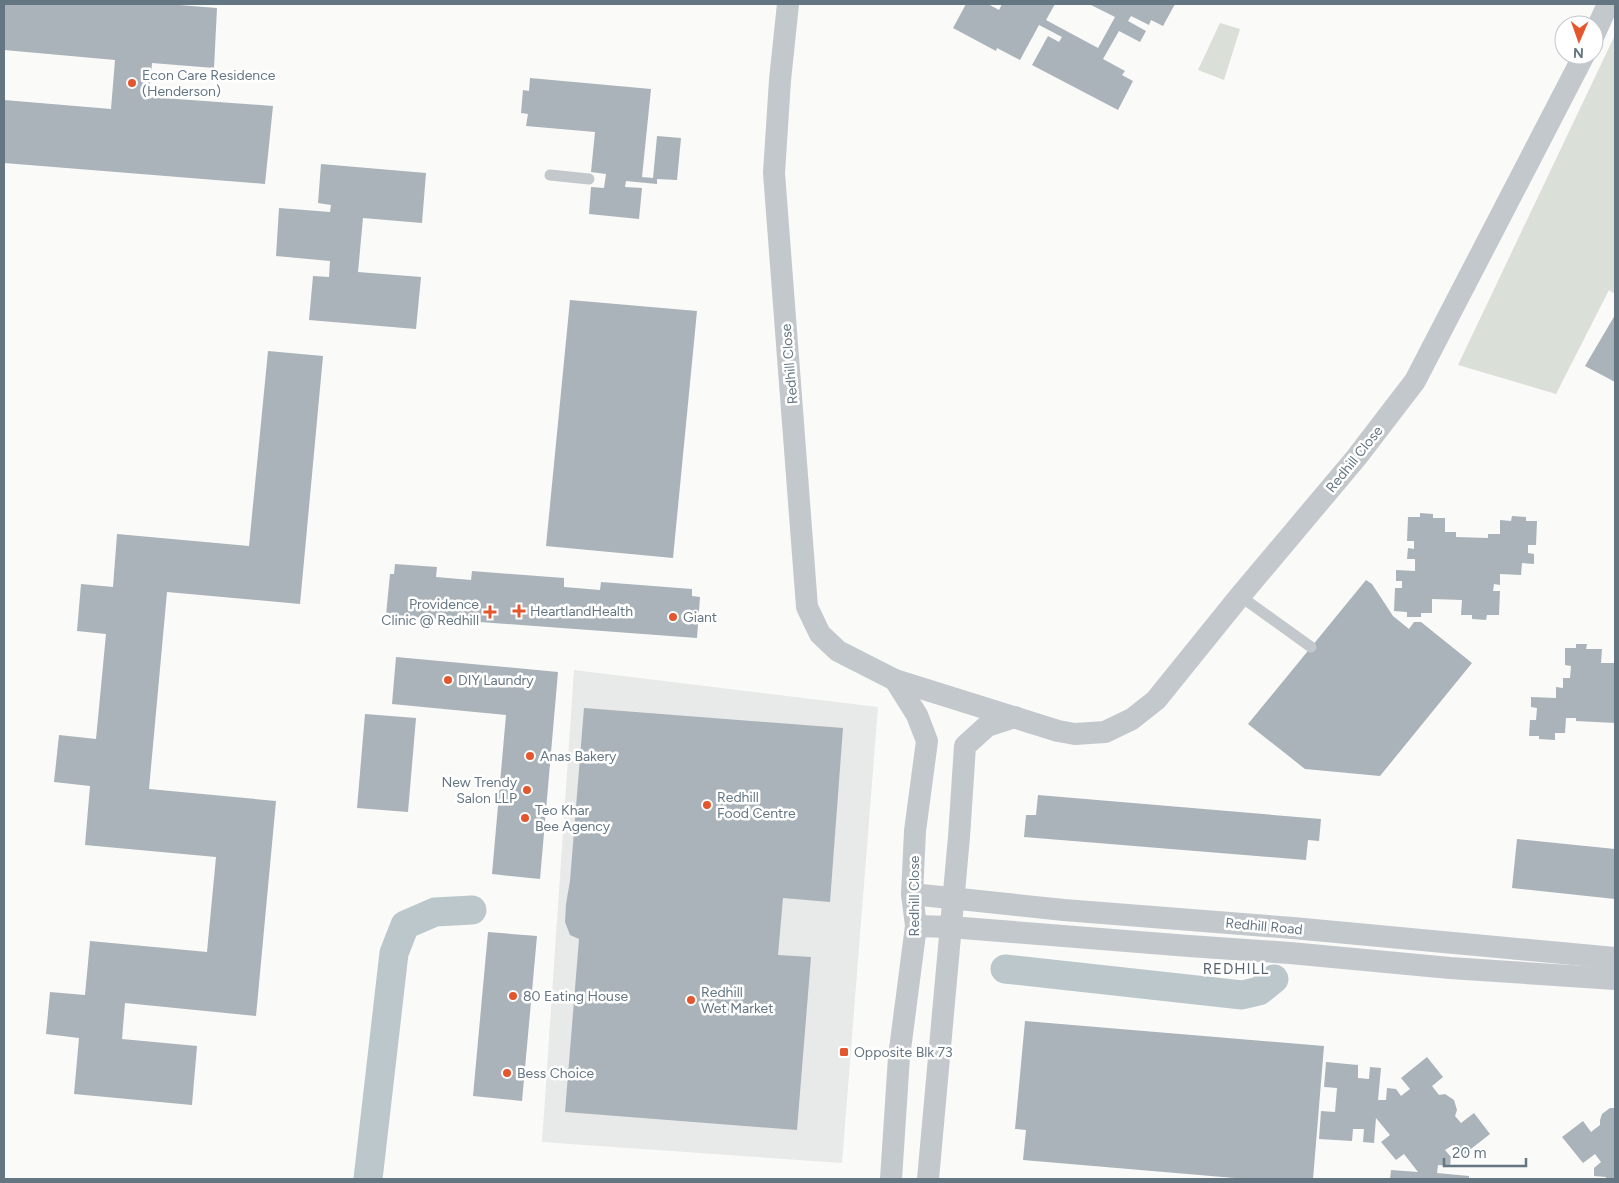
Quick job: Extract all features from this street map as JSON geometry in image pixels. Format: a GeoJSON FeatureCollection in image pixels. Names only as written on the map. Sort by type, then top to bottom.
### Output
{"type":"FeatureCollection","features":[{"type":"Feature","properties":{"kind":"street","name":"Redhill Close"},"geometry":{"type":"LineString","coordinates":[[788,4],[780,80],[774,173],[808,607],[820,634],[838,651],[895,680],[1058,731],[1075,734],[1105,732],[1132,719],[1156,700],[1240,596],[1356,458],[1415,381],[1579,65]]}},
{"type":"Feature","properties":{"kind":"street","name":"Redhill Close"},"geometry":{"type":"LineString","coordinates":[[891,1179],[899,1057],[916,926],[912,894],[915,831],[927,741],[917,714],[895,680]]}},
{"type":"Feature","properties":{"kind":"street"},"geometry":{"type":"LineString","coordinates":[[928,1179],[965,746],[987,726],[1015,717]]}},
{"type":"Feature","properties":{"kind":"street","name":"Redhill Road"},"geometry":{"type":"LineString","coordinates":[[912,894],[1064,910],[1615,958]]}},
{"type":"Feature","properties":{"kind":"street","name":"Redhill Road"},"geometry":{"type":"LineString","coordinates":[[916,926],[950,927],[1290,953],[1450,968],[1615,979]]}},
{"type":"Feature","properties":{"kind":"lane"},"geometry":{"type":"LineString","coordinates":[[550,175],[589,179]]}},
{"type":"Feature","properties":{"kind":"lane"},"geometry":{"type":"LineString","coordinates":[[1240,596],[1311,647]]}},
{"type":"Feature","properties":{"kind":"shaded area"},"geometry":{"type":"Polygon","coordinates":[[[1220,23],[1240,29],[1224,80],[1198,70],[1220,23]]]}},
{"type":"Feature","properties":{"kind":"shaded area"},"geometry":{"type":"Polygon","coordinates":[[[1615,35],[1615,294],[1609,290],[1556,394],[1458,365],[1601,65],[1604,65],[1604,58],[1615,35]]]}},
{"type":"Feature","properties":{"kind":"shaded area"},"geometry":{"type":"Polygon","coordinates":[[[574,670],[878,707],[842,1163],[542,1142],[574,670]]]}},
{"type":"Feature","properties":{"kind":"building","name":"Econ Care Residence (Henderson)"},"geometry":{"type":"Polygon","coordinates":[[[4,4],[166,4],[217,8],[214,68],[152,63],[149,97],[273,106],[265,184],[4,163],[4,100],[111,109],[115,60],[4,50],[4,4]]]}},
{"type":"Feature","properties":{"kind":"building"},"geometry":{"type":"Polygon","coordinates":[[[966,4],[988,4],[999,10],[1002,4],[1055,4],[1046,20],[1098,48],[1115,17],[1089,4],[1175,4],[1163,26],[1151,20],[1149,25],[1131,16],[1128,21],[1146,31],[1140,42],[1119,31],[1103,59],[1125,71],[1122,75],[1133,81],[1118,110],[1032,65],[1048,36],[1059,42],[1062,37],[1039,25],[1020,60],[997,48],[996,51],[953,28],[966,4]]]}},
{"type":"Feature","properties":{"kind":"building"},"geometry":{"type":"Polygon","coordinates":[[[530,78],[651,89],[642,177],[653,178],[657,136],[681,138],[677,180],[657,179],[657,184],[626,181],[625,187],[642,188],[639,219],[589,214],[591,187],[604,188],[606,174],[591,172],[595,132],[526,126],[528,114],[521,113],[523,90],[529,91],[530,78]]]}},
{"type":"Feature","properties":{"kind":"building"},"geometry":{"type":"Polygon","coordinates":[[[321,164],[426,173],[422,223],[363,218],[358,272],[421,277],[416,329],[309,320],[313,276],[329,277],[330,261],[276,256],[279,208],[330,212],[331,205],[318,203],[321,164]]]}},
{"type":"Feature","properties":{"kind":"building"},"geometry":{"type":"Polygon","coordinates":[[[570,300],[697,311],[673,558],[546,546],[570,300]]]}},
{"type":"Feature","properties":{"kind":"building"},"geometry":{"type":"Polygon","coordinates":[[[1615,315],[1615,382],[1585,366],[1615,315]]]}},
{"type":"Feature","properties":{"kind":"building"},"geometry":{"type":"Polygon","coordinates":[[[268,351],[323,356],[300,604],[167,592],[149,789],[276,801],[256,1016],[125,1003],[122,1039],[197,1046],[192,1105],[74,1094],[79,1038],[46,1034],[50,992],[85,995],[90,941],[207,952],[216,857],[85,845],[90,786],[54,782],[59,735],[96,739],[106,634],[77,631],[81,584],[113,587],[117,534],[249,546],[268,351]]]}},
{"type":"Feature","properties":{"kind":"building"},"geometry":{"type":"Polygon","coordinates":[[[1420,513],[1433,514],[1433,518],[1445,518],[1445,532],[1456,532],[1456,537],[1488,538],[1488,534],[1500,534],[1500,520],[1511,521],[1512,516],[1526,517],[1526,521],[1537,521],[1536,545],[1528,545],[1528,553],[1534,554],[1534,564],[1522,563],[1521,575],[1500,574],[1500,585],[1494,584],[1493,591],[1500,591],[1499,615],[1487,615],[1486,620],[1472,619],[1472,615],[1461,615],[1462,600],[1432,599],[1432,613],[1421,613],[1421,617],[1407,617],[1407,612],[1394,611],[1395,588],[1402,588],[1402,581],[1396,581],[1396,570],[1415,571],[1415,559],[1407,559],[1408,548],[1414,549],[1414,541],[1407,541],[1408,517],[1420,517],[1420,513]]]}},
{"type":"Feature","properties":{"kind":"building"},"geometry":{"type":"Polygon","coordinates":[[[395,564],[437,567],[436,577],[471,580],[472,571],[564,578],[564,587],[600,590],[601,582],[692,589],[692,596],[700,597],[697,638],[386,615],[390,574],[394,574],[395,564]]]}},
{"type":"Feature","properties":{"kind":"building"},"geometry":{"type":"Polygon","coordinates":[[[1366,580],[1372,584],[1393,616],[1409,629],[1414,622],[1421,622],[1472,663],[1380,776],[1305,769],[1248,724],[1366,580]]]}},
{"type":"Feature","properties":{"kind":"building"},"geometry":{"type":"Polygon","coordinates":[[[1576,644],[1587,644],[1586,649],[1602,649],[1601,663],[1615,663],[1615,723],[1576,721],[1576,718],[1566,718],[1565,733],[1555,733],[1555,740],[1539,739],[1539,736],[1529,736],[1530,720],[1536,720],[1537,708],[1531,707],[1531,697],[1556,698],[1556,687],[1563,688],[1563,678],[1570,678],[1571,666],[1565,665],[1565,648],[1576,648],[1576,644]]]}},
{"type":"Feature","properties":{"kind":"building"},"geometry":{"type":"Polygon","coordinates":[[[396,657],[558,672],[540,879],[492,874],[506,715],[392,704],[396,657]]]}},
{"type":"Feature","properties":{"kind":"building"},"geometry":{"type":"Polygon","coordinates":[[[584,708],[843,728],[830,902],[783,898],[778,955],[811,957],[797,1130],[565,1112],[579,939],[570,935],[565,922],[584,708]]]}},
{"type":"Feature","properties":{"kind":"building"},"geometry":{"type":"Polygon","coordinates":[[[365,714],[416,718],[408,812],[357,808],[365,714]]]}},
{"type":"Feature","properties":{"kind":"building"},"geometry":{"type":"Polygon","coordinates":[[[1038,795],[1321,819],[1319,841],[1308,840],[1306,860],[1024,837],[1026,815],[1036,815],[1038,795]]]}},
{"type":"Feature","properties":{"kind":"building"},"geometry":{"type":"Polygon","coordinates":[[[1517,839],[1615,849],[1615,899],[1512,888],[1517,839]]]}},
{"type":"Feature","properties":{"kind":"building"},"geometry":{"type":"Polygon","coordinates":[[[488,932],[537,936],[522,1101],[473,1096],[488,932]]]}},
{"type":"Feature","properties":{"kind":"building"},"geometry":{"type":"Polygon","coordinates":[[[1025,1021],[1324,1046],[1313,1179],[1246,1179],[1023,1160],[1026,1130],[1015,1129],[1025,1021]]]}},
{"type":"Feature","properties":{"kind":"building"},"geometry":{"type":"Polygon","coordinates":[[[1427,1057],[1443,1077],[1432,1086],[1439,1095],[1445,1094],[1454,1100],[1457,1110],[1455,1116],[1461,1123],[1474,1113],[1490,1134],[1462,1156],[1453,1145],[1445,1150],[1451,1157],[1450,1166],[1438,1165],[1437,1173],[1469,1176],[1469,1179],[1390,1179],[1391,1170],[1418,1172],[1404,1154],[1396,1160],[1381,1142],[1390,1135],[1376,1118],[1374,1143],[1363,1142],[1364,1129],[1353,1129],[1352,1141],[1319,1139],[1321,1111],[1335,1112],[1337,1088],[1324,1087],[1326,1062],[1358,1065],[1358,1078],[1369,1079],[1370,1067],[1381,1068],[1378,1100],[1386,1100],[1387,1088],[1396,1089],[1401,1096],[1410,1089],[1401,1078],[1427,1057]]]}},
{"type":"Feature","properties":{"kind":"building"},"geometry":{"type":"Polygon","coordinates":[[[1610,1108],[1615,1108],[1615,1179],[1594,1176],[1594,1168],[1601,1162],[1595,1154],[1583,1163],[1562,1137],[1583,1121],[1591,1132],[1600,1125],[1602,1114],[1610,1108]]]}},
{"type":"Feature","properties":{"kind":"waterway"},"geometry":{"type":"LineString","coordinates":[[368,1179],[394,953],[405,925],[435,912],[472,910]]}},
{"type":"Feature","properties":{"kind":"waterway"},"geometry":{"type":"LineString","coordinates":[[1005,969],[1242,995],[1259,991],[1274,979]]}},
{"type":"Feature","properties":{"kind":"place","name":"Econ Care Residence (Henderson)"},"geometry":{"type":"Point","coordinates":[132,83]}},
{"type":"Feature","properties":{"kind":"place","name":"HeartlandHealth"},"geometry":{"type":"Point","coordinates":[519,611]}},
{"type":"Feature","properties":{"kind":"place","name":"Providence Clinic @ Redhill"},"geometry":{"type":"Point","coordinates":[490,612]}},
{"type":"Feature","properties":{"kind":"place","name":"Giant"},"geometry":{"type":"Point","coordinates":[673,617]}},
{"type":"Feature","properties":{"kind":"place","name":"DIY Laundry"},"geometry":{"type":"Point","coordinates":[448,680]}},
{"type":"Feature","properties":{"kind":"place","name":"Anas Bakery"},"geometry":{"type":"Point","coordinates":[530,756]}},
{"type":"Feature","properties":{"kind":"place","name":"New Trendy Salon LLP"},"geometry":{"type":"Point","coordinates":[527,790]}},
{"type":"Feature","properties":{"kind":"place","name":"Redhill Food Centre"},"geometry":{"type":"Point","coordinates":[707,805]}},
{"type":"Feature","properties":{"kind":"place","name":"Teo Khar Bee Agency"},"geometry":{"type":"Point","coordinates":[525,818]}},
{"type":"Feature","properties":{"kind":"place","name":"80 Eating House"},"geometry":{"type":"Point","coordinates":[513,996]}},
{"type":"Feature","properties":{"kind":"place","name":"Redhill Wet Market"},"geometry":{"type":"Point","coordinates":[691,1000]}},
{"type":"Feature","properties":{"kind":"place","name":"Opposite Blk 73"},"geometry":{"type":"Point","coordinates":[844,1052]}},
{"type":"Feature","properties":{"kind":"place","name":"Bess Choice"},"geometry":{"type":"Point","coordinates":[507,1073]}},
{"type":"Feature","properties":{"kind":"district","name":"REDHILL"},"geometry":{"type":"Point","coordinates":[1236,969]}}]}
